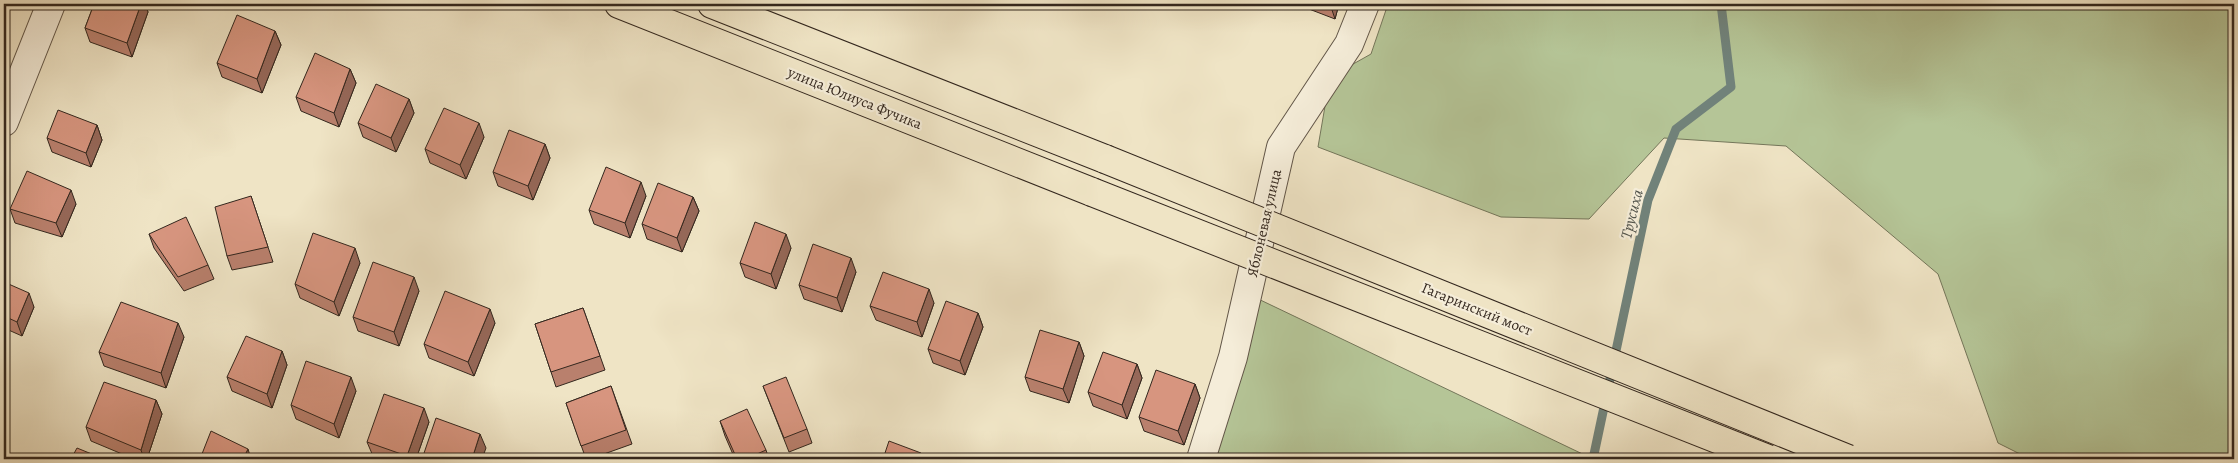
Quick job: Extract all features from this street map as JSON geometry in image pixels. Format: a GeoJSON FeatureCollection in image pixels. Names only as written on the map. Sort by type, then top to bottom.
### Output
{"type":"FeatureCollection","features":[{"type":"Feature","properties":{"kind":"main road","name":"улица Юлиуса Фучика"},"geometry":{"type":"LineString","coordinates":[[619,4],[1768,459]]}},
{"type":"Feature","properties":{"kind":"main road","name":"Гагаринский мост"},"geometry":{"type":"LineString","coordinates":[[712,4],[1104,159],[1848,459]]}},
{"type":"Feature","properties":{"kind":"street"},"geometry":{"type":"LineString","coordinates":[[4,122],[50,4]]}},
{"type":"Feature","properties":{"kind":"street","name":"Яблоневая улица"},"geometry":{"type":"LineString","coordinates":[[1201,459],[1232,357],[1281,147],[1349,44],[1365,4]]}},
{"type":"Feature","properties":{"kind":"green space"},"geometry":{"type":"Polygon","coordinates":[[[1388,4],[2234,4],[2234,459],[2030,459],[1998,443],[1938,274],[1786,146],[1664,138],[1589,219],[1501,217],[1318,147],[1330,77],[1371,54],[1388,4]]]}},
{"type":"Feature","properties":{"kind":"green space"},"geometry":{"type":"Polygon","coordinates":[[[1252,296],[1593,459],[1210,459],[1252,296]]]}},
{"type":"Feature","properties":{"kind":"building"},"geometry":{"type":"Polygon","coordinates":[[[94,4],[141,4],[127,43],[85,28],[94,4]]]}},
{"type":"Feature","properties":{"kind":"building"},"geometry":{"type":"Polygon","coordinates":[[[237,15],[275,31],[257,79],[217,63],[237,15]]]}},
{"type":"Feature","properties":{"kind":"building"},"geometry":{"type":"Polygon","coordinates":[[[315,53],[350,69],[334,113],[296,97],[315,53]]]}},
{"type":"Feature","properties":{"kind":"building"},"geometry":{"type":"Polygon","coordinates":[[[376,84],[409,99],[391,138],[358,123],[376,84]]]}},
{"type":"Feature","properties":{"kind":"building"},"geometry":{"type":"Polygon","coordinates":[[[444,108],[479,123],[460,165],[425,149],[444,108]]]}},
{"type":"Feature","properties":{"kind":"building"},"geometry":{"type":"Polygon","coordinates":[[[58,110],[97,125],[86,153],[47,138],[58,110]]]}},
{"type":"Feature","properties":{"kind":"building"},"geometry":{"type":"Polygon","coordinates":[[[509,130],[545,144],[528,186],[493,172],[509,130]]]}},
{"type":"Feature","properties":{"kind":"building"},"geometry":{"type":"Polygon","coordinates":[[[606,167],[641,182],[625,223],[589,210],[606,167]]]}},
{"type":"Feature","properties":{"kind":"building"},"geometry":{"type":"Polygon","coordinates":[[[27,171],[71,190],[56,223],[10,209],[27,171]]]}},
{"type":"Feature","properties":{"kind":"building"},"geometry":{"type":"Polygon","coordinates":[[[658,183],[693,197],[677,238],[642,224],[658,183]]]}},
{"type":"Feature","properties":{"kind":"building"},"geometry":{"type":"Polygon","coordinates":[[[251,196],[268,247],[227,256],[215,207],[251,196]]]}},
{"type":"Feature","properties":{"kind":"building"},"geometry":{"type":"Polygon","coordinates":[[[186,217],[208,265],[178,277],[149,234],[186,217]]]}},
{"type":"Feature","properties":{"kind":"building"},"geometry":{"type":"Polygon","coordinates":[[[755,222],[786,234],[771,274],[740,263],[755,222]]]}},
{"type":"Feature","properties":{"kind":"building"},"geometry":{"type":"Polygon","coordinates":[[[313,233],[355,248],[334,302],[295,284],[313,233]]]}},
{"type":"Feature","properties":{"kind":"building"},"geometry":{"type":"Polygon","coordinates":[[[813,244],[851,258],[837,298],[799,285],[813,244]]]}},
{"type":"Feature","properties":{"kind":"building"},"geometry":{"type":"Polygon","coordinates":[[[373,262],[414,277],[394,332],[353,317],[373,262]]]}},
{"type":"Feature","properties":{"kind":"building"},"geometry":{"type":"Polygon","coordinates":[[[883,272],[929,289],[917,322],[870,306],[883,272]]]}},
{"type":"Feature","properties":{"kind":"building"},"geometry":{"type":"Polygon","coordinates":[[[4,282],[29,293],[17,322],[4,316],[4,282]]]}},
{"type":"Feature","properties":{"kind":"building"},"geometry":{"type":"Polygon","coordinates":[[[445,291],[490,309],[468,362],[424,344],[445,291]]]}},
{"type":"Feature","properties":{"kind":"building"},"geometry":{"type":"Polygon","coordinates":[[[946,301],[978,313],[960,361],[928,349],[946,301]]]}},
{"type":"Feature","properties":{"kind":"building"},"geometry":{"type":"Polygon","coordinates":[[[121,302],[178,323],[161,373],[99,352],[121,302]]]}},
{"type":"Feature","properties":{"kind":"building"},"geometry":{"type":"Polygon","coordinates":[[[583,308],[600,356],[551,372],[535,324],[583,308]]]}},
{"type":"Feature","properties":{"kind":"building"},"geometry":{"type":"Polygon","coordinates":[[[1040,330],[1079,342],[1063,389],[1025,377],[1040,330]]]}},
{"type":"Feature","properties":{"kind":"building"},"geometry":{"type":"Polygon","coordinates":[[[246,336],[282,351],[267,394],[227,377],[246,336]]]}},
{"type":"Feature","properties":{"kind":"building"},"geometry":{"type":"Polygon","coordinates":[[[1103,352],[1137,364],[1122,405],[1088,392],[1103,352]]]}},
{"type":"Feature","properties":{"kind":"building"},"geometry":{"type":"Polygon","coordinates":[[[306,361],[351,377],[334,424],[291,405],[306,361]]]}},
{"type":"Feature","properties":{"kind":"building"},"geometry":{"type":"Polygon","coordinates":[[[1156,370],[1195,384],[1178,431],[1139,417],[1156,370]]]}},
{"type":"Feature","properties":{"kind":"building"},"geometry":{"type":"Polygon","coordinates":[[[786,377],[807,429],[784,438],[763,386],[786,377]]]}},
{"type":"Feature","properties":{"kind":"building"},"geometry":{"type":"Polygon","coordinates":[[[104,382],[156,400],[141,450],[86,427],[104,382]]]}},
{"type":"Feature","properties":{"kind":"building"},"geometry":{"type":"Polygon","coordinates":[[[611,386],[626,430],[581,446],[566,403],[611,386]]]}},
{"type":"Feature","properties":{"kind":"building"},"geometry":{"type":"Polygon","coordinates":[[[384,394],[424,408],[407,456],[367,442],[384,394]]]}},
{"type":"Feature","properties":{"kind":"building"},"geometry":{"type":"Polygon","coordinates":[[[747,409],[766,450],[746,459],[737,459],[720,421],[747,409]]]}},
{"type":"Feature","properties":{"kind":"building"},"geometry":{"type":"Polygon","coordinates":[[[436,418],[480,434],[472,459],[422,459],[436,418]]]}},
{"type":"Feature","properties":{"kind":"building"},"geometry":{"type":"Polygon","coordinates":[[[211,431],[248,449],[243,459],[200,459],[211,431]]]}},
{"type":"Feature","properties":{"kind":"building"},"geometry":{"type":"Polygon","coordinates":[[[889,441],[921,453],[919,459],[883,459],[889,441]]]}},
{"type":"Feature","properties":{"kind":"building"},"geometry":{"type":"Polygon","coordinates":[[[77,448],[104,459],[71,459],[77,448]]]}},
{"type":"Feature","properties":{"kind":"waterway","name":"Трусиха"},"geometry":{"type":"LineString","coordinates":[[1593,459],[1648,200],[1676,129],[1731,87],[1721,4]]}}]}
